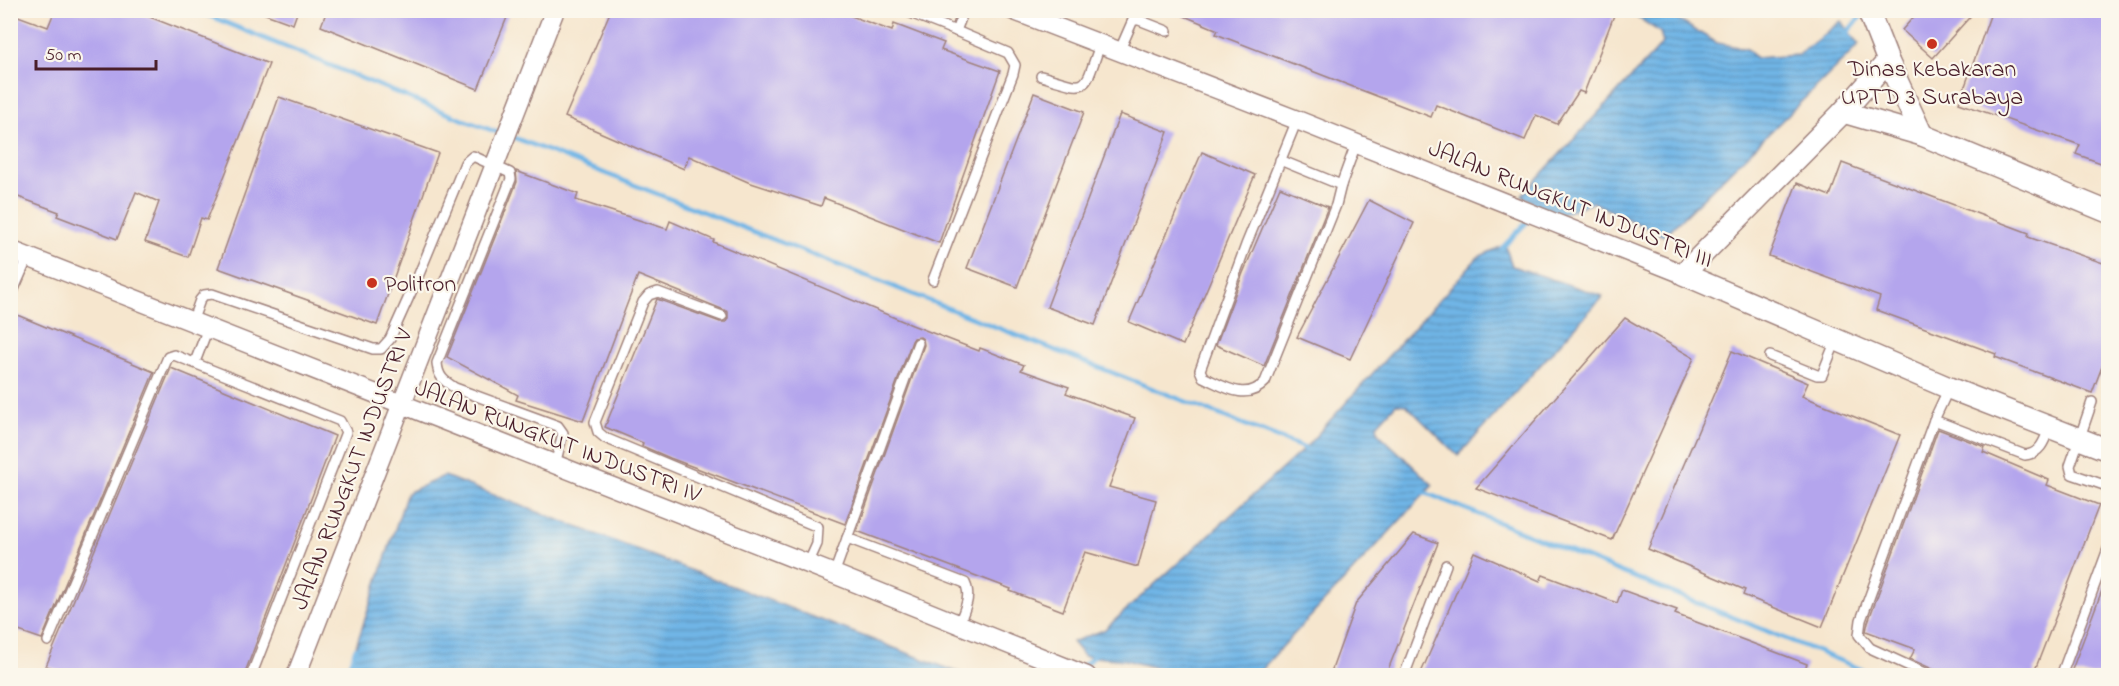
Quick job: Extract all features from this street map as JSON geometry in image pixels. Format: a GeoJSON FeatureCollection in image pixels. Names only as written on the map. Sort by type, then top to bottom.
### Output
{"type":"FeatureCollection","features":[{"type":"Feature","properties":{"kind":"street","name":"JALAN RUNGKUT INDUSTRI V"},"geometry":{"type":"LineString","coordinates":[[296,675],[555,10]]}},
{"type":"Feature","properties":{"kind":"street","name":"JALAN RUNGKUT INDUSTRI III"},"geometry":{"type":"LineString","coordinates":[[1012,10],[1033,14],[1100,45],[1296,120],[1683,274],[1948,388],[2109,450]]}},
{"type":"Feature","properties":{"kind":"street"},"geometry":{"type":"LineString","coordinates":[[1868,10],[1888,61],[1922,135]]}},
{"type":"Feature","properties":{"kind":"street"},"geometry":{"type":"LineString","coordinates":[[1683,274],[1843,111],[1888,61]]}},
{"type":"Feature","properties":{"kind":"street"},"geometry":{"type":"LineString","coordinates":[[1843,111],[1922,135],[2109,212]]}},
{"type":"Feature","properties":{"kind":"street","name":"JALAN RUNGKUT INDUSTRI IV"},"geometry":{"type":"LineString","coordinates":[[10,250],[1087,675]]}},
{"type":"Feature","properties":{"kind":"lane"},"geometry":{"type":"LineString","coordinates":[[903,10],[1008,52],[1015,65],[933,280]]}},
{"type":"Feature","properties":{"kind":"lane"},"geometry":{"type":"LineString","coordinates":[[956,31],[964,10]]}},
{"type":"Feature","properties":{"kind":"lane"},"geometry":{"type":"LineString","coordinates":[[1119,52],[1133,20],[1139,20],[1167,31]]}},
{"type":"Feature","properties":{"kind":"lane"},"geometry":{"type":"LineString","coordinates":[[1041,76],[1074,86],[1082,85],[1088,81],[1100,45]]}},
{"type":"Feature","properties":{"kind":"lane"},"geometry":{"type":"LineString","coordinates":[[1296,120],[1200,370],[1203,377],[1221,385],[1245,393],[1257,390],[1265,381],[1336,206],[1356,144]]}},
{"type":"Feature","properties":{"kind":"lane"},"geometry":{"type":"LineString","coordinates":[[195,362],[200,325],[200,300],[204,295],[212,294],[374,349],[381,349],[390,339],[465,163],[473,156],[499,158],[510,173],[511,179],[437,363],[438,371],[443,381],[455,388],[558,426],[563,433],[555,465]]}},
{"type":"Feature","properties":{"kind":"lane"},"geometry":{"type":"LineString","coordinates":[[1280,160],[1341,185]]}},
{"type":"Feature","properties":{"kind":"lane"},"geometry":{"type":"LineString","coordinates":[[11,296],[28,257]]}},
{"type":"Feature","properties":{"kind":"lane"},"geometry":{"type":"LineString","coordinates":[[722,316],[658,292],[649,295],[643,302],[595,422],[598,432],[605,438],[818,527],[819,532],[808,564]]}},
{"type":"Feature","properties":{"kind":"lane"},"geometry":{"type":"LineString","coordinates":[[1770,356],[1822,375],[1836,339]]}},
{"type":"Feature","properties":{"kind":"lane"},"geometry":{"type":"LineString","coordinates":[[834,574],[918,343]]}},
{"type":"Feature","properties":{"kind":"lane"},"geometry":{"type":"LineString","coordinates":[[48,641],[168,357],[174,355],[339,421],[346,432],[251,675]]}},
{"type":"Feature","properties":{"kind":"lane"},"geometry":{"type":"LineString","coordinates":[[1930,675],[1870,648],[1859,635],[1861,620],[1934,420],[1948,388]]}},
{"type":"Feature","properties":{"kind":"lane"},"geometry":{"type":"LineString","coordinates":[[2092,402],[2070,466],[2072,474],[2104,485]]}},
{"type":"Feature","properties":{"kind":"lane"},"geometry":{"type":"LineString","coordinates":[[1934,420],[2025,455],[2032,455],[2042,447],[2050,426]]}},
{"type":"Feature","properties":{"kind":"lane"},"geometry":{"type":"LineString","coordinates":[[847,538],[965,583],[969,590],[959,624]]}},
{"type":"Feature","properties":{"kind":"lane"},"geometry":{"type":"LineString","coordinates":[[2061,675],[2109,549]]}},
{"type":"Feature","properties":{"kind":"lane"},"geometry":{"type":"LineString","coordinates":[[1404,675],[1446,565]]}},
{"type":"Feature","properties":{"kind":"water"},"geometry":{"type":"Polygon","coordinates":[[[1628,11],[1663,11],[1717,43],[1747,49],[1756,58],[1798,55],[1841,21],[1859,45],[1664,236],[1592,202],[1553,218],[1522,195],[1663,43],[1660,32],[1628,11]]]}},
{"type":"Feature","properties":{"kind":"water"},"geometry":{"type":"Polygon","coordinates":[[[1505,245],[1512,266],[1603,296],[1458,456],[1406,405],[1396,404],[1377,425],[1378,433],[1433,485],[1256,675],[1183,675],[1126,660],[1084,656],[1072,642],[1104,630],[1305,448],[1478,257],[1505,245]]]}},
{"type":"Feature","properties":{"kind":"water"},"geometry":{"type":"Polygon","coordinates":[[[444,476],[965,675],[354,676],[347,673],[407,493],[444,476]]]}},
{"type":"Feature","properties":{"kind":"building"},"geometry":{"type":"Polygon","coordinates":[[[55,10],[132,10],[269,64],[207,220],[201,218],[188,257],[145,242],[159,202],[136,192],[117,239],[57,216],[59,212],[10,194],[10,125],[15,113],[10,112],[10,13],[48,27],[55,10]]]}},
{"type":"Feature","properties":{"kind":"building"},"geometry":{"type":"Polygon","coordinates":[[[260,10],[298,10],[293,24],[260,12],[260,10]]]}},
{"type":"Feature","properties":{"kind":"building"},"geometry":{"type":"Polygon","coordinates":[[[327,10],[510,10],[478,89],[321,26],[327,10]]]}},
{"type":"Feature","properties":{"kind":"building"},"geometry":{"type":"Polygon","coordinates":[[[611,10],[835,10],[892,31],[894,24],[944,43],[941,50],[1000,71],[939,243],[824,198],[821,206],[748,182],[689,156],[684,169],[565,117],[611,10]]]}},
{"type":"Feature","properties":{"kind":"building"},"geometry":{"type":"Polygon","coordinates":[[[1170,10],[1616,10],[1584,93],[1579,91],[1557,124],[1536,115],[1525,140],[1436,105],[1431,117],[1216,34],[1218,30],[1170,10]]]}},
{"type":"Feature","properties":{"kind":"building","name":"Dinas Kebakaran UPTD 3 Surabaya"},"geometry":{"type":"Polygon","coordinates":[[[1920,10],[1976,10],[1933,58],[1902,30],[1920,10]]]}},
{"type":"Feature","properties":{"kind":"building"},"geometry":{"type":"Polygon","coordinates":[[[1992,10],[2109,10],[2109,166],[2076,154],[2080,145],[1959,103],[1992,10]]]}},
{"type":"Feature","properties":{"kind":"building"},"geometry":{"type":"Polygon","coordinates":[[[1034,93],[1084,112],[1017,287],[967,268],[1034,93]]]}},
{"type":"Feature","properties":{"kind":"building"},"geometry":{"type":"Polygon","coordinates":[[[279,97],[438,153],[377,325],[218,268],[279,97]]]}},
{"type":"Feature","properties":{"kind":"building"},"geometry":{"type":"Polygon","coordinates":[[[1120,114],[1168,132],[1095,325],[1047,307],[1120,114]]]}},
{"type":"Feature","properties":{"kind":"building"},"geometry":{"type":"Polygon","coordinates":[[[1202,152],[1255,175],[1183,345],[1129,322],[1202,152]]]}},
{"type":"Feature","properties":{"kind":"building"},"geometry":{"type":"Polygon","coordinates":[[[1842,163],[2029,233],[2028,237],[2109,265],[2109,348],[2092,393],[1995,357],[1996,354],[1876,310],[1880,297],[1769,256],[1797,183],[1830,196],[1842,163]]]}},
{"type":"Feature","properties":{"kind":"building"},"geometry":{"type":"Polygon","coordinates":[[[516,171],[578,194],[576,200],[667,229],[670,221],[714,240],[713,242],[912,325],[979,351],[980,348],[1024,365],[1021,370],[1069,387],[1066,393],[1135,418],[1109,487],[1156,500],[1138,567],[1085,552],[1063,611],[857,531],[924,345],[920,337],[912,341],[845,524],[670,458],[642,446],[643,443],[605,427],[657,299],[720,322],[726,322],[728,318],[728,312],[724,310],[638,275],[583,421],[516,400],[518,395],[447,357],[517,182],[516,171]]]}},
{"type":"Feature","properties":{"kind":"building"},"geometry":{"type":"Polygon","coordinates":[[[1280,187],[1328,207],[1264,366],[1216,345],[1243,273],[1280,187]]]}},
{"type":"Feature","properties":{"kind":"building"},"geometry":{"type":"Polygon","coordinates":[[[1369,200],[1414,223],[1350,359],[1297,337],[1369,200]]]}},
{"type":"Feature","properties":{"kind":"building"},"geometry":{"type":"Polygon","coordinates":[[[10,312],[154,372],[42,639],[10,628],[10,312]]]}},
{"type":"Feature","properties":{"kind":"building"},"geometry":{"type":"Polygon","coordinates":[[[1625,318],[1694,358],[1612,540],[1476,488],[1625,318]]]}},
{"type":"Feature","properties":{"kind":"building"},"geometry":{"type":"Polygon","coordinates":[[[1732,351],[1808,383],[1802,396],[1900,435],[1822,627],[1743,595],[1745,590],[1648,549],[1732,351]]]}},
{"type":"Feature","properties":{"kind":"building"},"geometry":{"type":"Polygon","coordinates":[[[171,368],[335,436],[244,675],[75,675],[46,666],[171,368]]]}},
{"type":"Feature","properties":{"kind":"building"},"geometry":{"type":"Polygon","coordinates":[[[1938,429],[1985,447],[1983,452],[2049,480],[2047,485],[2099,505],[2033,675],[1946,675],[1910,659],[1915,649],[1866,631],[1938,429]]]}},
{"type":"Feature","properties":{"kind":"building"},"geometry":{"type":"Polygon","coordinates":[[[1414,534],[1438,543],[1386,675],[1330,675],[1356,603],[1414,534]]]}},
{"type":"Feature","properties":{"kind":"building"},"geometry":{"type":"Polygon","coordinates":[[[1474,552],[1540,581],[1543,575],[1617,603],[1622,590],[1677,610],[1675,614],[1807,664],[1802,675],[1420,675],[1474,552]]]}},
{"type":"Feature","properties":{"kind":"building"},"geometry":{"type":"Polygon","coordinates":[[[2107,577],[2109,675],[2070,675],[2107,577]]]}},
{"type":"Feature","properties":{"kind":"waterway"},"geometry":{"type":"LineString","coordinates":[[195,10],[502,134]]}},
{"type":"Feature","properties":{"kind":"waterway"},"geometry":{"type":"LineString","coordinates":[[1844,36],[1862,15]]}},
{"type":"Feature","properties":{"kind":"waterway"},"geometry":{"type":"LineString","coordinates":[[510,136],[1309,450]]}},
{"type":"Feature","properties":{"kind":"waterway"},"geometry":{"type":"LineString","coordinates":[[1501,249],[1530,219]]}},
{"type":"Feature","properties":{"kind":"waterway"},"geometry":{"type":"LineString","coordinates":[[1421,491],[1878,676]]}},
{"type":"Feature","properties":{"kind":"waterway"},"geometry":{"type":"LineString","coordinates":[[345,676],[356,648]]}},
{"type":"Feature","properties":{"kind":"waterway"},"geometry":{"type":"LineString","coordinates":[[1080,669],[1096,654]]}},
{"type":"Feature","properties":{"kind":"place","name":"Dinas Kebakaran UPTD 3 Surabaya"},"geometry":{"type":"Point","coordinates":[1932,44]}},
{"type":"Feature","properties":{"kind":"place","name":"Politron"},"geometry":{"type":"Point","coordinates":[372,283]}}]}
